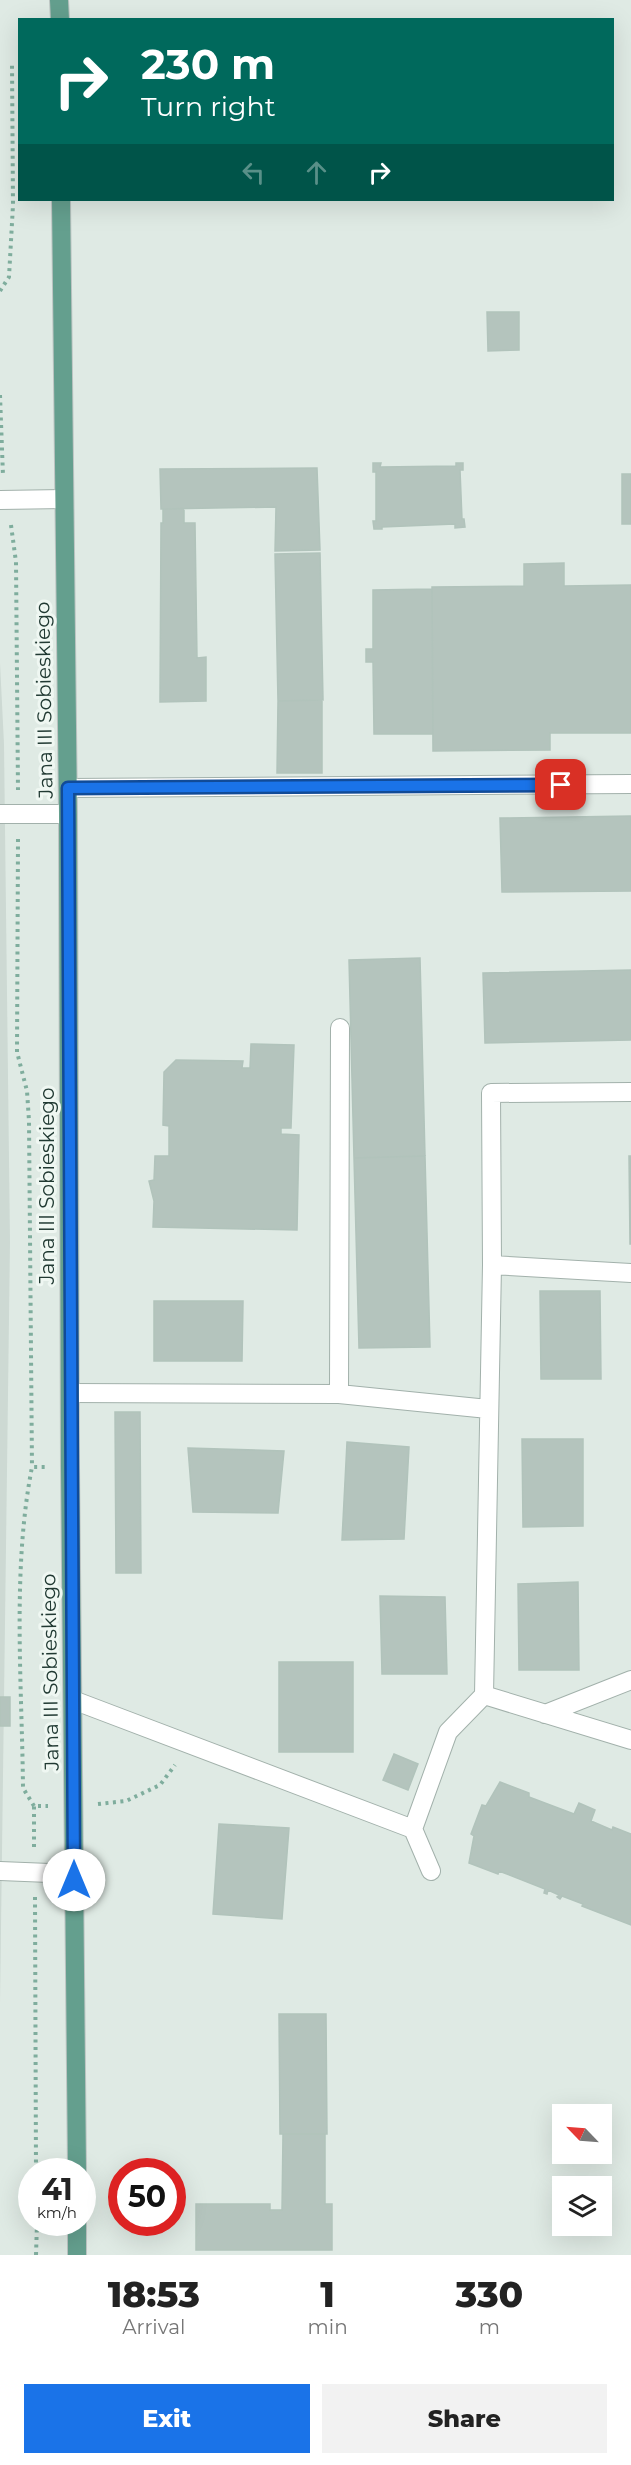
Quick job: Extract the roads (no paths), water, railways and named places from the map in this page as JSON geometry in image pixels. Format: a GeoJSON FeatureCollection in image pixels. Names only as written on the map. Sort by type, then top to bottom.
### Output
{"type":"FeatureCollection","features":[{"type":"Feature","properties":{"kind":"main road"},"geometry":{"type":"LineString","coordinates":[[59,0],[60,18]]}},
{"type":"Feature","properties":{"kind":"main road","name":"Jana III Sobieskiego"},"geometry":{"type":"LineString","coordinates":[[61,201],[68,788],[70,1393],[77,2158]]}},
{"type":"Feature","properties":{"kind":"main road"},"geometry":{"type":"LineString","coordinates":[[77,2236],[77,2255]]}},
{"type":"Feature","properties":{"kind":"lane"},"geometry":{"type":"LineString","coordinates":[[4,500],[64,499]]}},
{"type":"Feature","properties":{"kind":"lane"},"geometry":{"type":"LineString","coordinates":[[68,788],[631,784]]}},
{"type":"Feature","properties":{"kind":"lane"},"geometry":{"type":"LineString","coordinates":[[9,814],[68,814]]}},
{"type":"Feature","properties":{"kind":"lane"},"geometry":{"type":"LineString","coordinates":[[339,1394],[340,1028]]}},
{"type":"Feature","properties":{"kind":"lane"},"geometry":{"type":"LineString","coordinates":[[431,1871],[413,1829],[448,1732],[484,1695],[492,1265],[491,1093],[631,1092]]}},
{"type":"Feature","properties":{"kind":"lane"},"geometry":{"type":"LineString","coordinates":[[492,1265],[631,1273]]}},
{"type":"Feature","properties":{"kind":"lane"},"geometry":{"type":"LineString","coordinates":[[70,1393],[339,1394],[488,1409]]}},
{"type":"Feature","properties":{"kind":"lane"},"geometry":{"type":"LineString","coordinates":[[545,1714],[631,1680]]}},
{"type":"Feature","properties":{"kind":"lane"},"geometry":{"type":"LineString","coordinates":[[484,1695],[631,1740]]}},
{"type":"Feature","properties":{"kind":"lane"},"geometry":{"type":"LineString","coordinates":[[73,1700],[413,1829]]}},
{"type":"Feature","properties":{"kind":"lane"},"geometry":{"type":"LineString","coordinates":[[0,1871],[74,1874]]}}]}
